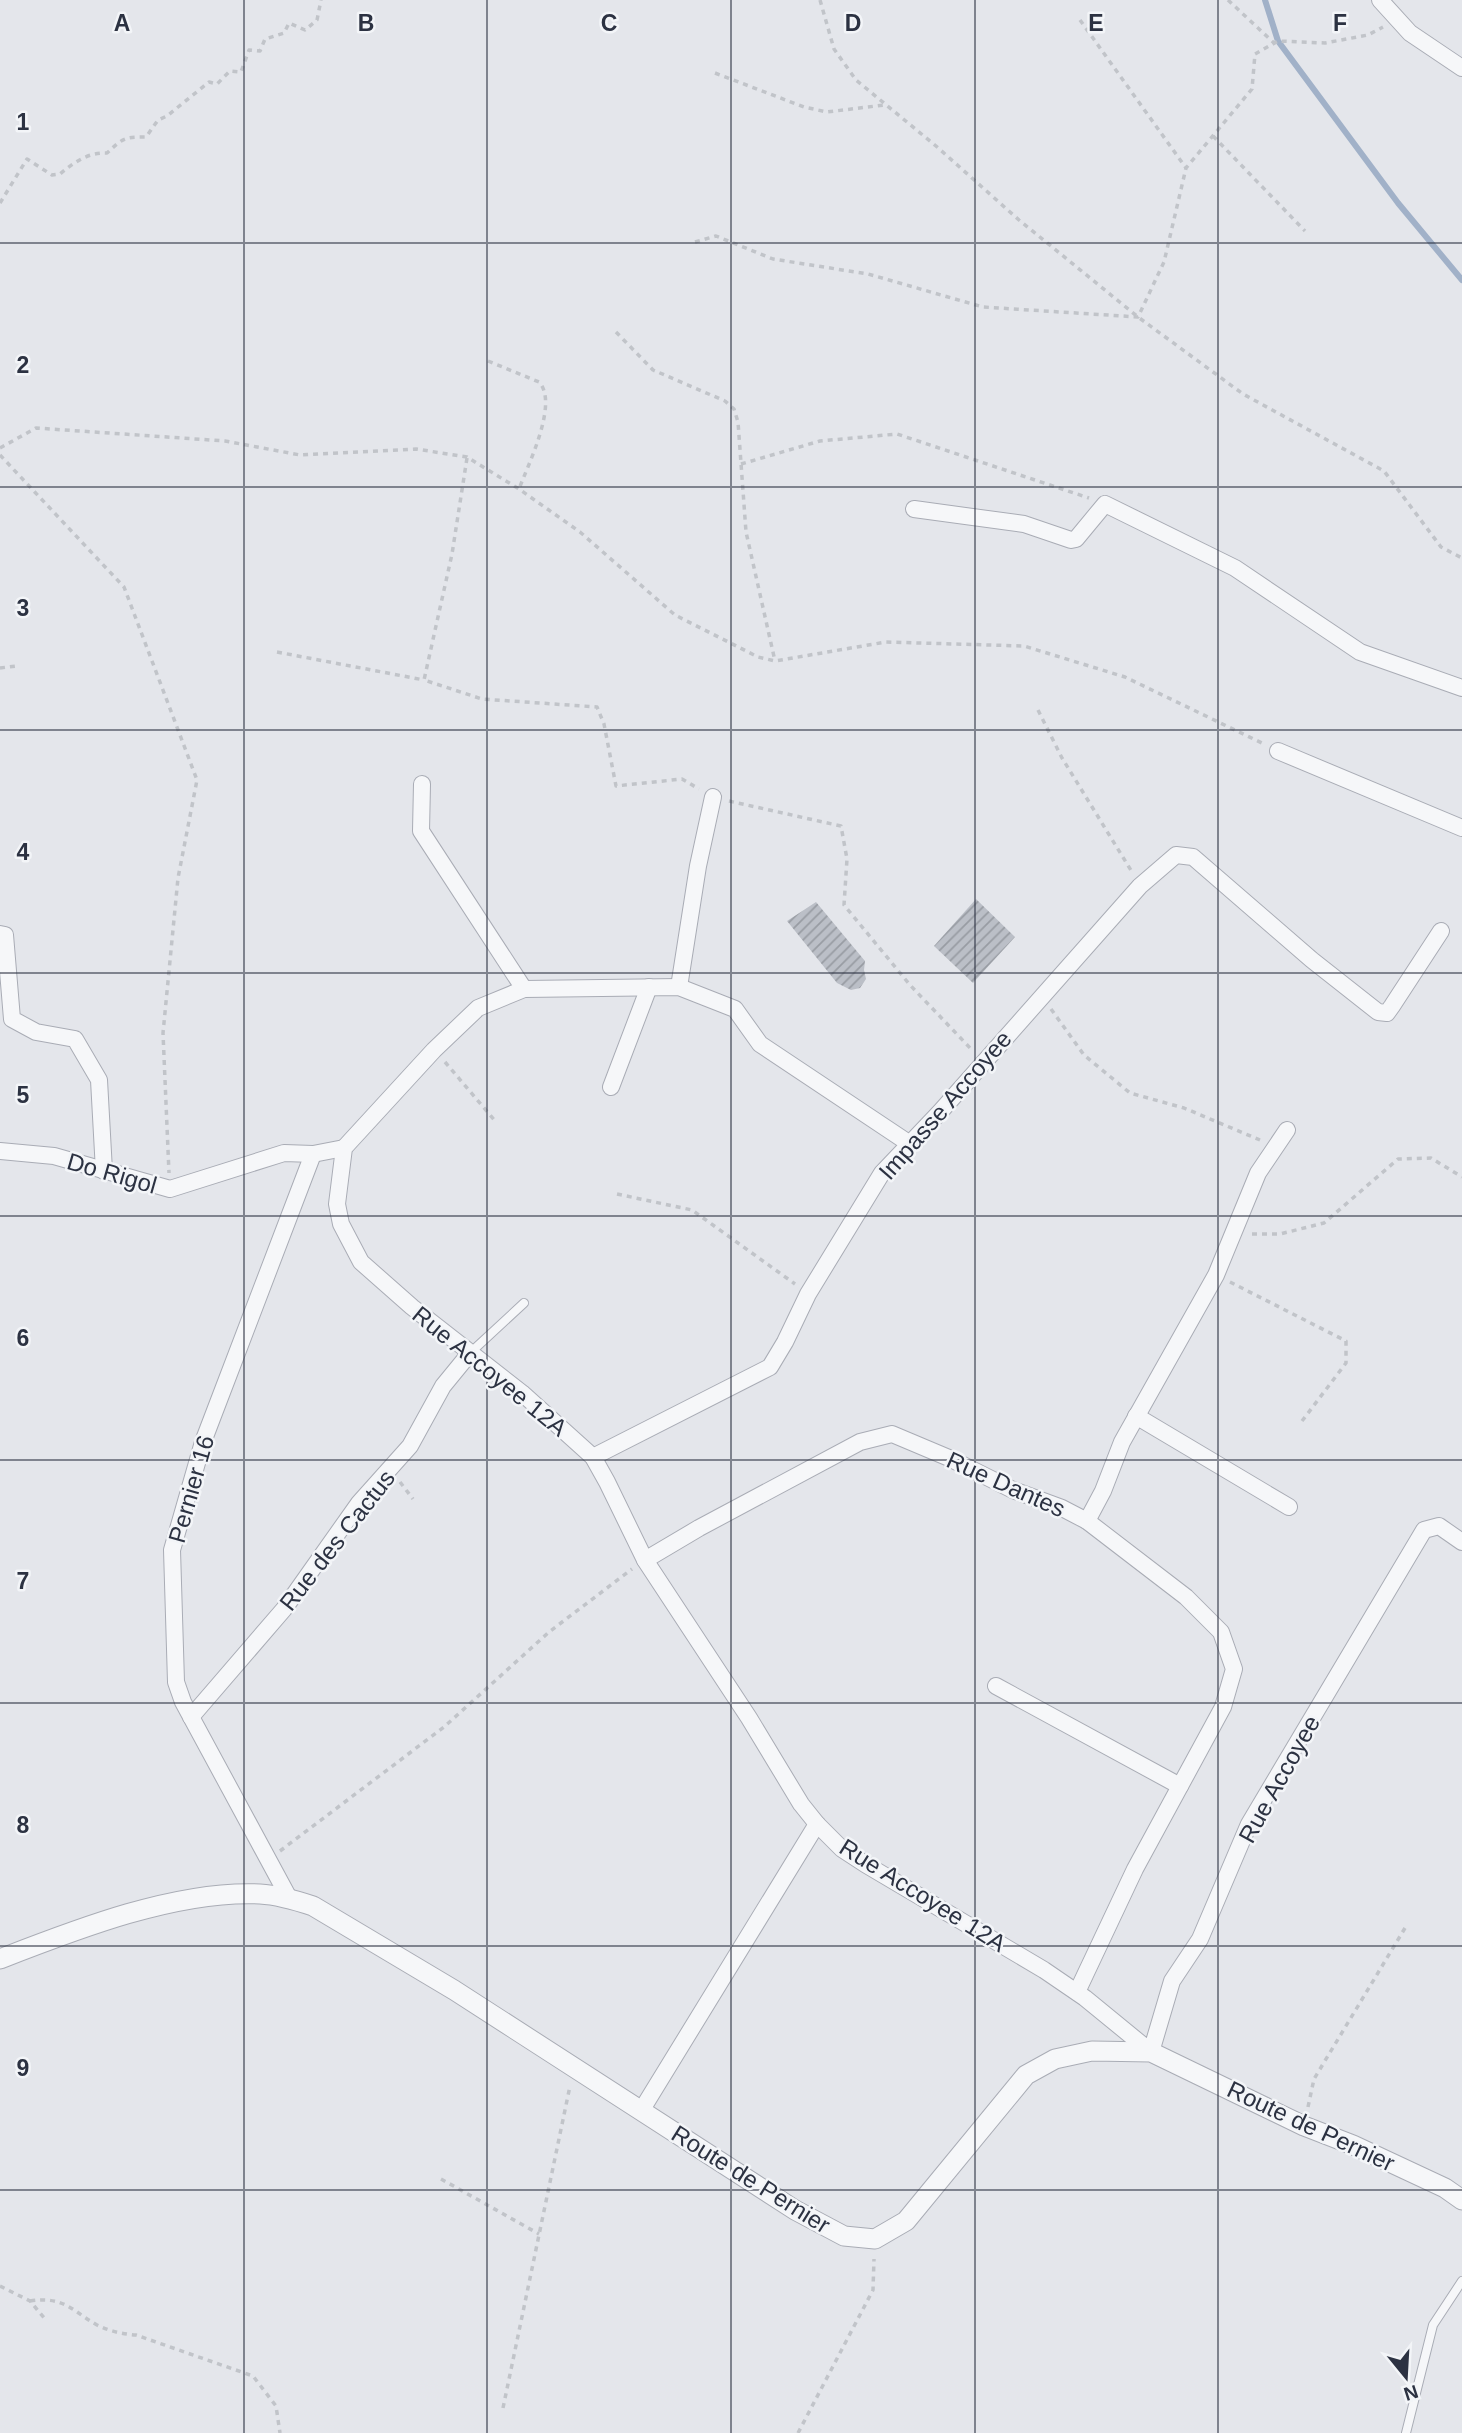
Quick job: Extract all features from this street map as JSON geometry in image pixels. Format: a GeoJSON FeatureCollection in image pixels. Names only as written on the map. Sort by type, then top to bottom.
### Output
{"type":"FeatureCollection","features":[{"type":"Feature","properties":{"kind":"street"},"geometry":{"type":"LineString","coordinates":[[1380,0],[1410,33],[1462,68]]}},
{"type":"Feature","properties":{"kind":"street"},"geometry":{"type":"LineString","coordinates":[[914,509],[1024,524],[1071,540],[1076,539],[1105,504],[1235,568],[1360,652],[1462,688]]}},
{"type":"Feature","properties":{"kind":"street"},"geometry":{"type":"LineString","coordinates":[[1278,751],[1462,828]]}},
{"type":"Feature","properties":{"kind":"street"},"geometry":{"type":"LineString","coordinates":[[422,784],[421,831],[524,989]]}},
{"type":"Feature","properties":{"kind":"street"},"geometry":{"type":"LineString","coordinates":[[679,987],[698,866],[713,797]]}},
{"type":"Feature","properties":{"kind":"street","name":"Impasse Accoyee"},"geometry":{"type":"LineString","coordinates":[[593,1457],[770,1367],[808,1294],[882,1173],[1140,886],[1176,855],[1194,857],[1312,961],[1378,1012],[1387,1013],[1441,930]]}},
{"type":"Feature","properties":{"kind":"street"},"geometry":{"type":"LineString","coordinates":[[0,934],[5,934],[12,1019],[36,1032],[75,1039],[99,1080],[104,1171]]}},
{"type":"Feature","properties":{"kind":"street"},"geometry":{"type":"LineString","coordinates":[[611,1087],[649,987]]}},
{"type":"Feature","properties":{"kind":"street"},"geometry":{"type":"LineString","coordinates":[[344,1149],[434,1050],[478,1008],[524,989],[649,987],[679,987],[735,1009],[760,1044],[910,1144]]}},
{"type":"Feature","properties":{"kind":"street","name":"Rue Dantes"},"geometry":{"type":"LineString","coordinates":[[645,1560],[711,1521],[860,1442],[892,1434],[1087,1521],[1103,1491],[1122,1442],[1216,1275],[1258,1173],[1287,1130]]}},
{"type":"Feature","properties":{"kind":"street","name":"Do Rigol"},"geometry":{"type":"LineString","coordinates":[[0,1152],[54,1156],[170,1189],[284,1153],[313,1154],[344,1149]]}},
{"type":"Feature","properties":{"kind":"street","name":"Rue Accoyee 12A"},"geometry":{"type":"LineString","coordinates":[[344,1149],[337,1204],[341,1224],[361,1262],[412,1307],[522,1393],[593,1457],[645,1560],[749,1718],[801,1804],[817,1824],[842,1849],[865,1864],[1077,1992],[1151,2052]]}},
{"type":"Feature","properties":{"kind":"street","name":"Pernier 16"},"geometry":{"type":"LineString","coordinates":[[289,1898],[183,1702],[176,1682],[172,1550],[203,1442],[313,1154]]}},
{"type":"Feature","properties":{"kind":"street","name":"Rue des Cactus"},"geometry":{"type":"LineString","coordinates":[[191,1717],[284,1609],[359,1503],[410,1446],[443,1386],[470,1353]]}},
{"type":"Feature","properties":{"kind":"street"},"geometry":{"type":"LineString","coordinates":[[1136,1416],[1289,1507]]}},
{"type":"Feature","properties":{"kind":"street"},"geometry":{"type":"LineString","coordinates":[[1077,1992],[1135,1869],[1223,1707],[1234,1670],[1222,1632],[1186,1597],[1087,1521]]}},
{"type":"Feature","properties":{"kind":"street","name":"Rue Accoyee"},"geometry":{"type":"LineString","coordinates":[[1151,2052],[1172,1981],[1200,1939],[1250,1824],[1424,1530],[1439,1526],[1462,1542]]}},
{"type":"Feature","properties":{"kind":"street"},"geometry":{"type":"LineString","coordinates":[[996,1686],[1180,1786]]}},
{"type":"Feature","properties":{"kind":"street"},"geometry":{"type":"LineString","coordinates":[[641,2111],[817,1824]]}},
{"type":"Feature","properties":{"kind":"street","name":"Route de Pernier"},"geometry":{"type":"LineString","coordinates":[[0,1959],[143,1909],[219,1895],[261,1894],[289,1898],[313,1906],[454,1990],[795,2210],[844,2236],[875,2239],[906,2221],[1026,2075],[1055,2059],[1091,2051],[1151,2052],[1304,2126],[1353,2145],[1445,2188],[1462,2200]]}},
{"type":"Feature","properties":{"kind":"lane"},"geometry":{"type":"LineString","coordinates":[[470,1353],[524,1303]]}},
{"type":"Feature","properties":{"kind":"lane"},"geometry":{"type":"LineString","coordinates":[[1406,2433],[1433,2325],[1462,2281]]}},
{"type":"Feature","properties":{"kind":"path"},"geometry":{"type":"LineString","coordinates":[[0,203],[27,159],[52,175],[60,174],[95,153],[107,153],[122,139],[131,136],[146,137],[158,120],[167,116],[209,82],[217,85],[230,71],[241,72],[249,50],[260,51],[265,38],[284,33],[289,23],[305,30],[317,20],[321,0]]}},
{"type":"Feature","properties":{"kind":"path"},"geometry":{"type":"LineString","coordinates":[[820,0],[834,49],[856,80],[1019,220],[1138,317],[1243,394],[1384,471],[1441,547],[1462,558]]}},
{"type":"Feature","properties":{"kind":"path"},"geometry":{"type":"LineString","coordinates":[[1228,0],[1275,43]]}},
{"type":"Feature","properties":{"kind":"path"},"geometry":{"type":"LineString","coordinates":[[1138,317],[1164,262],[1186,168],[1252,89],[1255,54],[1278,41],[1325,43],[1368,35],[1397,19]]}},
{"type":"Feature","properties":{"kind":"path"},"geometry":{"type":"LineString","coordinates":[[1080,20],[1186,168]]}},
{"type":"Feature","properties":{"kind":"path"},"geometry":{"type":"LineString","coordinates":[[715,73],[804,107],[827,112],[886,104]]}},
{"type":"Feature","properties":{"kind":"path"},"geometry":{"type":"LineString","coordinates":[[1213,136],[1305,231]]}},
{"type":"Feature","properties":{"kind":"path"},"geometry":{"type":"LineString","coordinates":[[695,242],[716,236],[773,259],[868,274],[983,307],[1138,317]]}},
{"type":"Feature","properties":{"kind":"path"},"geometry":{"type":"LineString","coordinates":[[616,332],[653,370],[725,401],[734,409],[738,422],[746,532],[775,661]]}},
{"type":"Feature","properties":{"kind":"path"},"geometry":{"type":"LineString","coordinates":[[488,361],[539,382],[544,387],[546,396],[543,426],[519,489]]}},
{"type":"Feature","properties":{"kind":"path"},"geometry":{"type":"LineString","coordinates":[[0,448],[36,428],[225,442],[300,455],[416,449],[467,457],[580,532],[675,615],[758,657],[775,661],[886,642],[1024,646],[1125,677],[1278,751]]}},
{"type":"Feature","properties":{"kind":"path"},"geometry":{"type":"LineString","coordinates":[[741,464],[820,441],[897,434],[1105,504]]}},
{"type":"Feature","properties":{"kind":"path"},"geometry":{"type":"LineString","coordinates":[[0,454],[124,587],[197,780],[178,878],[163,1033],[170,1189]]}},
{"type":"Feature","properties":{"kind":"path"},"geometry":{"type":"LineString","coordinates":[[424,680],[452,554],[467,457]]}},
{"type":"Feature","properties":{"kind":"path"},"geometry":{"type":"LineString","coordinates":[[277,652],[424,680],[482,699],[597,707],[604,723],[617,786],[682,779],[713,797],[841,826],[846,859],[844,905],[910,985],[983,1062]]}},
{"type":"Feature","properties":{"kind":"path"},"geometry":{"type":"LineString","coordinates":[[0,668],[16,666]]}},
{"type":"Feature","properties":{"kind":"path"},"geometry":{"type":"LineString","coordinates":[[1038,710],[1062,758],[1140,886]]}},
{"type":"Feature","properties":{"kind":"path"},"geometry":{"type":"LineString","coordinates":[[1040,998],[1084,1055],[1130,1093],[1184,1108],[1261,1141],[1273,1150]]}},
{"type":"Feature","properties":{"kind":"path"},"geometry":{"type":"LineString","coordinates":[[434,1050],[496,1122]]}},
{"type":"Feature","properties":{"kind":"path"},"geometry":{"type":"LineString","coordinates":[[1232,1235],[1280,1234],[1324,1223],[1398,1159],[1431,1158],[1462,1177]]}},
{"type":"Feature","properties":{"kind":"path"},"geometry":{"type":"LineString","coordinates":[[617,1194],[692,1210],[808,1294]]}},
{"type":"Feature","properties":{"kind":"path"},"geometry":{"type":"LineString","coordinates":[[1216,1275],[1346,1341],[1346,1363],[1299,1425]]}},
{"type":"Feature","properties":{"kind":"path"},"geometry":{"type":"LineString","coordinates":[[267,1861],[444,1727],[549,1632],[645,1560]]}},
{"type":"Feature","properties":{"kind":"path"},"geometry":{"type":"LineString","coordinates":[[1304,2126],[1314,2079],[1405,1928]]}},
{"type":"Feature","properties":{"kind":"path"},"geometry":{"type":"LineString","coordinates":[[503,2408],[574,2067]]}},
{"type":"Feature","properties":{"kind":"path"},"geometry":{"type":"LineString","coordinates":[[441,2179],[538,2234]]}},
{"type":"Feature","properties":{"kind":"path"},"geometry":{"type":"LineString","coordinates":[[798,2433],[873,2290],[875,2239]]}},
{"type":"Feature","properties":{"kind":"path"},"geometry":{"type":"LineString","coordinates":[[0,2286],[30,2301],[45,2319]]}},
{"type":"Feature","properties":{"kind":"path"},"geometry":{"type":"LineString","coordinates":[[30,2301],[69,2304],[98,2325],[118,2333],[136,2335],[253,2376],[276,2406],[280,2433]]}},
{"type":"Feature","properties":{"kind":"building"},"geometry":{"type":"Polygon","coordinates":[[[976,899],[1015,937],[973,983],[934,946],[976,899]]]}},
{"type":"Feature","properties":{"kind":"building"},"geometry":{"type":"Polygon","coordinates":[[[816,902],[865,961],[866,979],[860,988],[851,990],[837,983],[787,921],[816,902]]]}},
{"type":"Feature","properties":{"kind":"waterway"},"geometry":{"type":"LineString","coordinates":[[1265,0],[1278,41],[1398,203],[1462,280]]}}]}
